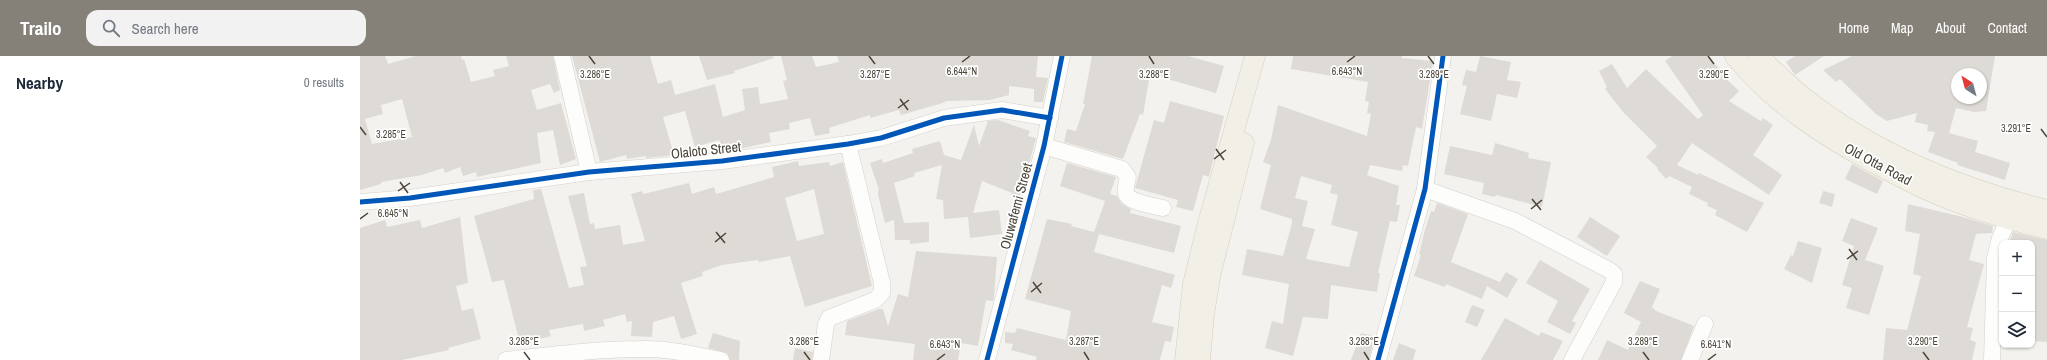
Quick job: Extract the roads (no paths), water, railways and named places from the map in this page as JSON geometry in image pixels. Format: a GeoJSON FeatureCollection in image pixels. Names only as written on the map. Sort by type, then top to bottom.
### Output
{"type":"FeatureCollection","features":[{"type":"Feature","properties":{"kind":"main road"},"geometry":{"type":"LineString","coordinates":[[1192,359],[1193,284],[1208,223],[1255,56]]}},
{"type":"Feature","properties":{"kind":"main road"},"geometry":{"type":"LineString","coordinates":[[1192,359],[1204,314],[1211,272],[1268,56]]}},
{"type":"Feature","properties":{"kind":"main road","name":"Old Otta Road"},"geometry":{"type":"LineString","coordinates":[[1735,56],[1762,86],[1791,110],[1852,151],[1926,190],[2012,211],[2047,210]]}},
{"type":"Feature","properties":{"kind":"main road","name":"Old Otta Road"},"geometry":{"type":"LineString","coordinates":[[1759,56],[1792,89],[1859,135],[1882,148],[1950,180],[1984,193],[2012,211],[2047,228]]}},
{"type":"Feature","properties":{"kind":"street"},"geometry":{"type":"LineString","coordinates":[[562,56],[589,172]]}},
{"type":"Feature","properties":{"kind":"street","name":"Oluwafemi Street"},"geometry":{"type":"LineString","coordinates":[[987,360],[1044,146],[1062,56]]}},
{"type":"Feature","properties":{"kind":"street"},"geometry":{"type":"LineString","coordinates":[[1378,360],[1425,189],[1443,56]]}},
{"type":"Feature","properties":{"kind":"street","name":"Olaloto Street"},"geometry":{"type":"LineString","coordinates":[[360,202],[410,198],[589,172],[722,161],[848,144],[881,138],[944,118],[1002,110],[1050,118]]}},
{"type":"Feature","properties":{"kind":"street"},"geometry":{"type":"LineString","coordinates":[[821,360],[826,324],[829,318],[875,300],[882,293],[882,283],[848,144]]}},
{"type":"Feature","properties":{"kind":"street"},"geometry":{"type":"LineString","coordinates":[[1044,146],[1122,169],[1128,177],[1125,192],[1127,197],[1163,208]]}},
{"type":"Feature","properties":{"kind":"street"},"geometry":{"type":"LineString","coordinates":[[1425,189],[1515,221],[1614,274],[1614,282],[1572,360]]}},
{"type":"Feature","properties":{"kind":"street"},"geometry":{"type":"LineString","coordinates":[[1992,360],[1995,258],[2000,238],[2012,211]]}},
{"type":"Feature","properties":{"kind":"street"},"geometry":{"type":"LineString","coordinates":[[1690,360],[1705,324]]}},
{"type":"Feature","properties":{"kind":"street"},"geometry":{"type":"LineString","coordinates":[[506,360],[582,352],[688,354],[721,360]]}}]}
